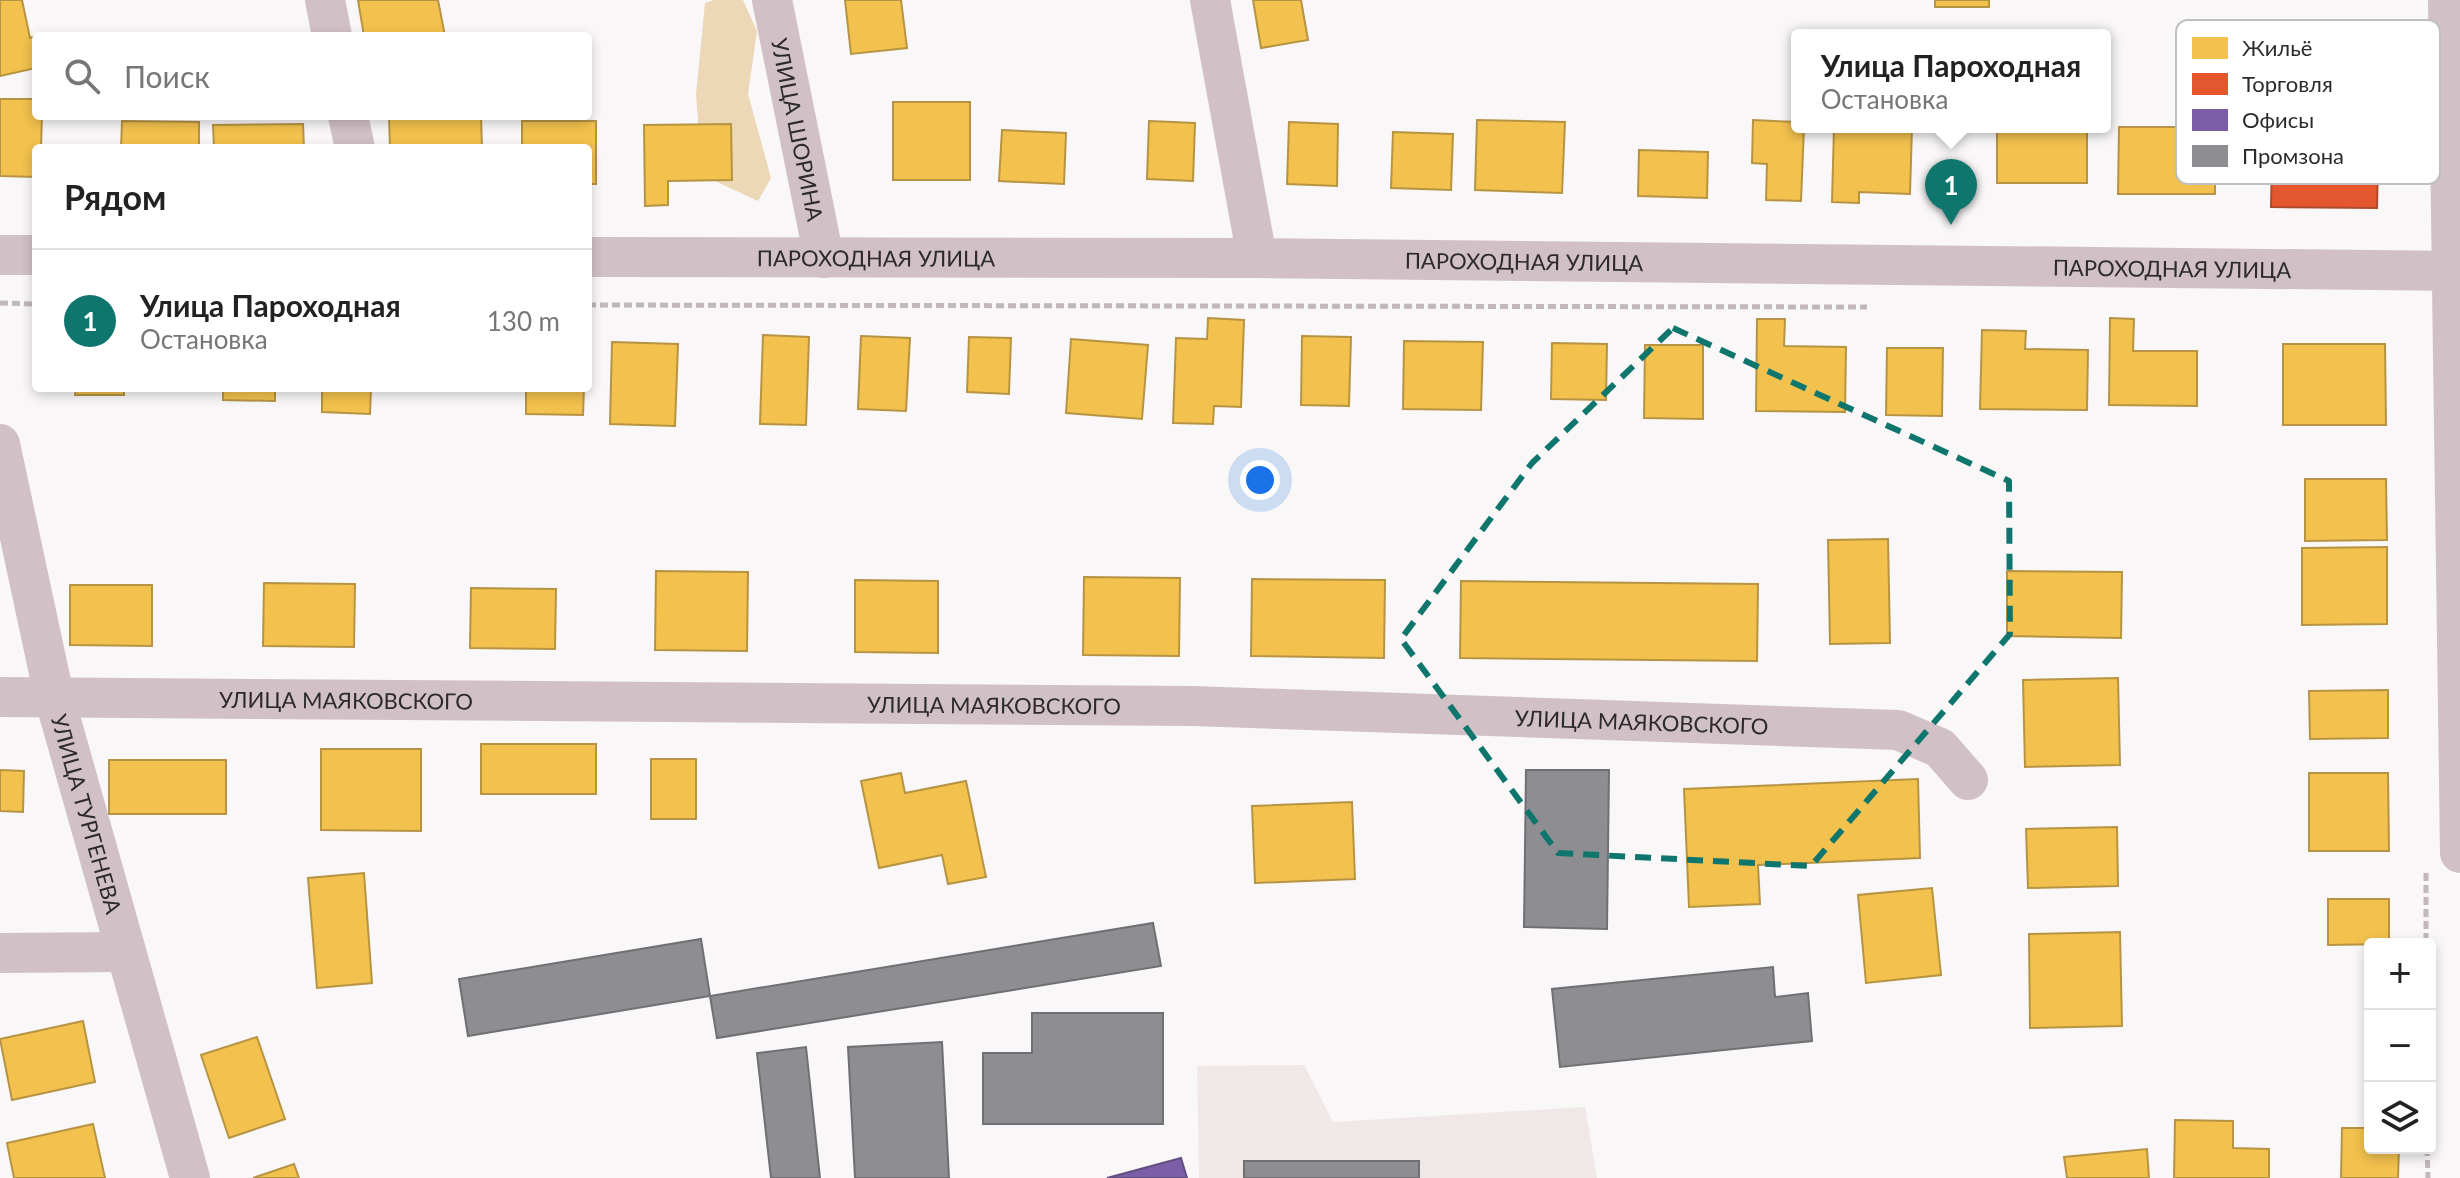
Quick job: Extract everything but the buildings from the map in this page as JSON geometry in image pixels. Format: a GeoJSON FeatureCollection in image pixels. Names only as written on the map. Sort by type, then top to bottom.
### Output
{"type":"FeatureCollection","features":[{"type":"Feature","properties":{"kind":"street"},"geometry":{"type":"LineString","coordinates":[[325,0],[331,32]]}},
{"type":"Feature","properties":{"kind":"street","name":"УЛИЦА ШОРИНА"},"geometry":{"type":"LineString","coordinates":[[772,0],[824,258]]}},
{"type":"Feature","properties":{"kind":"street"},"geometry":{"type":"LineString","coordinates":[[1210,0],[1257,258]]}},
{"type":"Feature","properties":{"kind":"street"},"geometry":{"type":"LineString","coordinates":[[2448,0],[2456,271],[2460,853]]}},
{"type":"Feature","properties":{"kind":"street"},"geometry":{"type":"LineString","coordinates":[[349,120],[354,144]]}},
{"type":"Feature","properties":{"kind":"street"},"geometry":{"type":"LineString","coordinates":[[0,255],[32,255]]}},
{"type":"Feature","properties":{"kind":"street","name":"ПАРОХОДНАЯ УЛИЦА"},"geometry":{"type":"LineString","coordinates":[[592,257],[1257,258],[2456,271]]}},
{"type":"Feature","properties":{"kind":"street","name":"УЛИЦА ТУРГЕНЕВА"},"geometry":{"type":"LineString","coordinates":[[0,444],[54,696],[190,1178]]}},
{"type":"Feature","properties":{"kind":"street","name":"УЛИЦА МАЯКОВСКОГО"},"geometry":{"type":"LineString","coordinates":[[0,697],[1193,706],[1898,730],[1940,748],[1968,780]]}},
{"type":"Feature","properties":{"kind":"street"},"geometry":{"type":"LineString","coordinates":[[0,953],[125,952]]}},
{"type":"Feature","properties":{"kind":"path"},"geometry":{"type":"LineString","coordinates":[[0,303],[32,304]]}},
{"type":"Feature","properties":{"kind":"path"},"geometry":{"type":"LineString","coordinates":[[592,305],[1867,307]]}},
{"type":"Feature","properties":{"kind":"path"},"geometry":{"type":"LineString","coordinates":[[2427,1154],[2428,1178]]}},
{"type":"Feature","properties":{"kind":"highlighted area"},"geometry":{"type":"Polygon","coordinates":[[[1673,328],[2009,481],[2010,634],[1811,866],[1558,853],[1401,639],[1532,463],[1673,328]]]}},
{"type":"Feature","properties":{"kind":"shaded area"},"geometry":{"type":"Polygon","coordinates":[[[743,0],[757,31],[748,94],[771,178],[758,201],[715,181],[699,133],[696,94],[705,3],[743,0]]]}},
{"type":"Feature","properties":{"kind":"shaded area"},"geometry":{"type":"Polygon","coordinates":[[[1304,1065],[1333,1122],[1585,1107],[1597,1178],[1199,1178],[1197,1066],[1304,1065]]]}},
{"type":"Feature","properties":{"kind":"place","name":"Улица Пароходная"},"geometry":{"type":"Point","coordinates":[1951,225]}}]}
